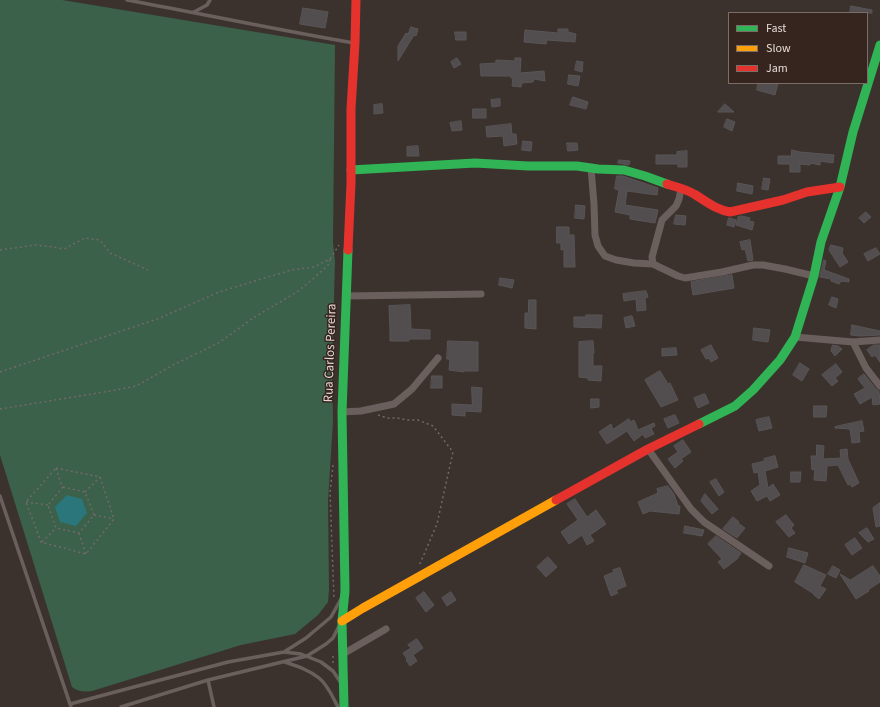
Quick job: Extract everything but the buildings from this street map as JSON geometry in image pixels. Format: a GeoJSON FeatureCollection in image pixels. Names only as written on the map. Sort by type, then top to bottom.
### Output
{"type":"FeatureCollection","features":[{"type":"Feature","properties":{"kind":"street","name":"Rua Carlos Pereira"},"geometry":{"type":"LineString","coordinates":[[344,707],[342,621],[345,591],[342,412],[351,170],[351,109],[356,0]]}},
{"type":"Feature","properties":{"kind":"street"},"geometry":{"type":"LineString","coordinates":[[868,84],[880,45]]}},
{"type":"Feature","properties":{"kind":"street"},"geometry":{"type":"LineString","coordinates":[[342,621],[648,449],[735,406],[754,390],[775,365],[795,337],[814,276],[821,242],[840,187],[853,132],[868,84]]}},
{"type":"Feature","properties":{"kind":"street"},"geometry":{"type":"LineString","coordinates":[[351,170],[476,163],[528,166],[577,166],[624,170],[692,193],[716,208],[730,212],[783,200],[807,192],[840,187]]}},
{"type":"Feature","properties":{"kind":"street"},"geometry":{"type":"LineString","coordinates":[[590,168],[594,204],[595,235],[598,246],[605,256],[616,260],[653,264],[685,278],[753,265],[785,269],[814,276]]}},
{"type":"Feature","properties":{"kind":"street"},"geometry":{"type":"LineString","coordinates":[[653,264],[652,257],[662,220],[676,206],[681,189]]}},
{"type":"Feature","properties":{"kind":"street"},"geometry":{"type":"LineString","coordinates":[[346,296],[481,294]]}},
{"type":"Feature","properties":{"kind":"street"},"geometry":{"type":"LineString","coordinates":[[795,337],[853,342],[880,340]]}},
{"type":"Feature","properties":{"kind":"street"},"geometry":{"type":"LineString","coordinates":[[853,342],[866,368],[880,386]]}},
{"type":"Feature","properties":{"kind":"street"},"geometry":{"type":"LineString","coordinates":[[342,412],[361,411],[394,404],[412,389],[438,358]]}},
{"type":"Feature","properties":{"kind":"street"},"geometry":{"type":"LineString","coordinates":[[648,449],[691,509],[704,522],[769,566]]}},
{"type":"Feature","properties":{"kind":"street"},"geometry":{"type":"LineString","coordinates":[[343,654],[386,629]]}},
{"type":"Feature","properties":{"kind":"lane"},"geometry":{"type":"LineString","coordinates":[[127,0],[355,43]]}},
{"type":"Feature","properties":{"kind":"lane"},"geometry":{"type":"LineString","coordinates":[[194,12],[207,5],[210,0]]}},
{"type":"Feature","properties":{"kind":"lane"},"geometry":{"type":"LineString","coordinates":[[0,496],[70,706],[228,662],[284,652],[301,654],[321,662],[333,671],[344,687]]}},
{"type":"Feature","properties":{"kind":"lane"},"geometry":{"type":"LineString","coordinates":[[284,652],[306,638],[331,617],[345,591]]}},
{"type":"Feature","properties":{"kind":"lane"},"geometry":{"type":"LineString","coordinates":[[121,707],[208,680],[307,656],[333,638],[342,621]]}},
{"type":"Feature","properties":{"kind":"lane"},"geometry":{"type":"LineString","coordinates":[[285,662],[302,668],[319,678],[326,686],[338,707]]}},
{"type":"Feature","properties":{"kind":"lane"},"geometry":{"type":"LineString","coordinates":[[208,680],[214,707]]}},
{"type":"Feature","properties":{"kind":"path"},"geometry":{"type":"LineString","coordinates":[[0,250],[36,245],[64,249],[85,238],[91,238],[100,240],[110,253],[148,270]]}},
{"type":"Feature","properties":{"kind":"path"},"geometry":{"type":"LineString","coordinates":[[0,409],[136,386],[175,364],[220,342],[253,318],[297,292],[329,264],[330,259],[339,245]]}},
{"type":"Feature","properties":{"kind":"path"},"geometry":{"type":"LineString","coordinates":[[0,372],[160,318],[219,292],[291,270],[314,267],[330,259]]}},
{"type":"Feature","properties":{"kind":"path"},"geometry":{"type":"LineString","coordinates":[[361,411],[387,418],[418,420],[433,426],[453,452],[437,524],[418,567]]}},
{"type":"Feature","properties":{"kind":"path"},"geometry":{"type":"LineString","coordinates":[[56,468],[100,477]]}},
{"type":"Feature","properties":{"kind":"path"},"geometry":{"type":"LineString","coordinates":[[56,468],[63,487]]}},
{"type":"Feature","properties":{"kind":"path"},"geometry":{"type":"LineString","coordinates":[[26,502],[56,468]]}},
{"type":"Feature","properties":{"kind":"path"},"geometry":{"type":"LineString","coordinates":[[85,492],[100,477]]}},
{"type":"Feature","properties":{"kind":"path"},"geometry":{"type":"LineString","coordinates":[[100,477],[114,520]]}},
{"type":"Feature","properties":{"kind":"path"},"geometry":{"type":"LineString","coordinates":[[63,487],[85,492]]}},
{"type":"Feature","properties":{"kind":"path"},"geometry":{"type":"LineString","coordinates":[[48,505],[63,487]]}},
{"type":"Feature","properties":{"kind":"path"},"geometry":{"type":"LineString","coordinates":[[85,492],[94,515]]}},
{"type":"Feature","properties":{"kind":"path"},"geometry":{"type":"LineString","coordinates":[[26,502],[48,505]]}},
{"type":"Feature","properties":{"kind":"path"},"geometry":{"type":"LineString","coordinates":[[26,502],[41,542]]}},
{"type":"Feature","properties":{"kind":"path"},"geometry":{"type":"LineString","coordinates":[[48,505],[56,528]]}},
{"type":"Feature","properties":{"kind":"path"},"geometry":{"type":"LineString","coordinates":[[94,515],[114,520]]}},
{"type":"Feature","properties":{"kind":"path"},"geometry":{"type":"LineString","coordinates":[[79,533],[94,515]]}},
{"type":"Feature","properties":{"kind":"path"},"geometry":{"type":"LineString","coordinates":[[86,554],[114,520]]}},
{"type":"Feature","properties":{"kind":"path"},"geometry":{"type":"LineString","coordinates":[[41,542],[56,528]]}},
{"type":"Feature","properties":{"kind":"path"},"geometry":{"type":"LineString","coordinates":[[56,528],[79,533]]}},
{"type":"Feature","properties":{"kind":"path"},"geometry":{"type":"LineString","coordinates":[[79,533],[86,554]]}},
{"type":"Feature","properties":{"kind":"path"},"geometry":{"type":"LineString","coordinates":[[41,542],[86,554]]}},
{"type":"Feature","properties":{"kind":"green space"},"geometry":{"type":"Polygon","coordinates":[[[0,0],[62,0],[335,45],[333,243],[335,261],[332,372],[333,421],[328,501],[329,590],[328,602],[318,615],[295,634],[241,645],[92,691],[86,692],[72,687],[0,455],[0,0]]]}},
{"type":"Feature","properties":{"kind":"water"},"geometry":{"type":"Polygon","coordinates":[[[67,495],[82,499],[87,513],[76,526],[60,522],[55,507],[67,495]]]}},
{"type":"Feature","properties":{"kind":"traffic: fast"},"geometry":{"type":"LineString","coordinates":[[868,84],[880,45]]}},
{"type":"Feature","properties":{"kind":"traffic: fast"},"geometry":{"type":"LineString","coordinates":[[699,424],[735,406],[753,390],[780,360],[795,337],[814,276],[821,242],[840,187],[853,132],[868,84]]}},
{"type":"Feature","properties":{"kind":"traffic: fast"},"geometry":{"type":"LineString","coordinates":[[351,170],[475,163],[528,166],[577,166],[598,169],[624,170],[667,184]]}},
{"type":"Feature","properties":{"kind":"traffic: fast"},"geometry":{"type":"LineString","coordinates":[[344,707],[342,621],[345,591],[342,412],[348,250]]}},
{"type":"Feature","properties":{"kind":"traffic: slow"},"geometry":{"type":"LineString","coordinates":[[342,621],[556,500]]}},
{"type":"Feature","properties":{"kind":"traffic: jam"},"geometry":{"type":"LineString","coordinates":[[348,250],[351,183],[351,109],[356,0]]}},
{"type":"Feature","properties":{"kind":"traffic: jam"},"geometry":{"type":"LineString","coordinates":[[667,184],[688,191],[716,207],[730,212],[783,200],[807,192],[840,187]]}},
{"type":"Feature","properties":{"kind":"traffic: jam"},"geometry":{"type":"LineString","coordinates":[[556,500],[648,449],[699,424]]}}]}
